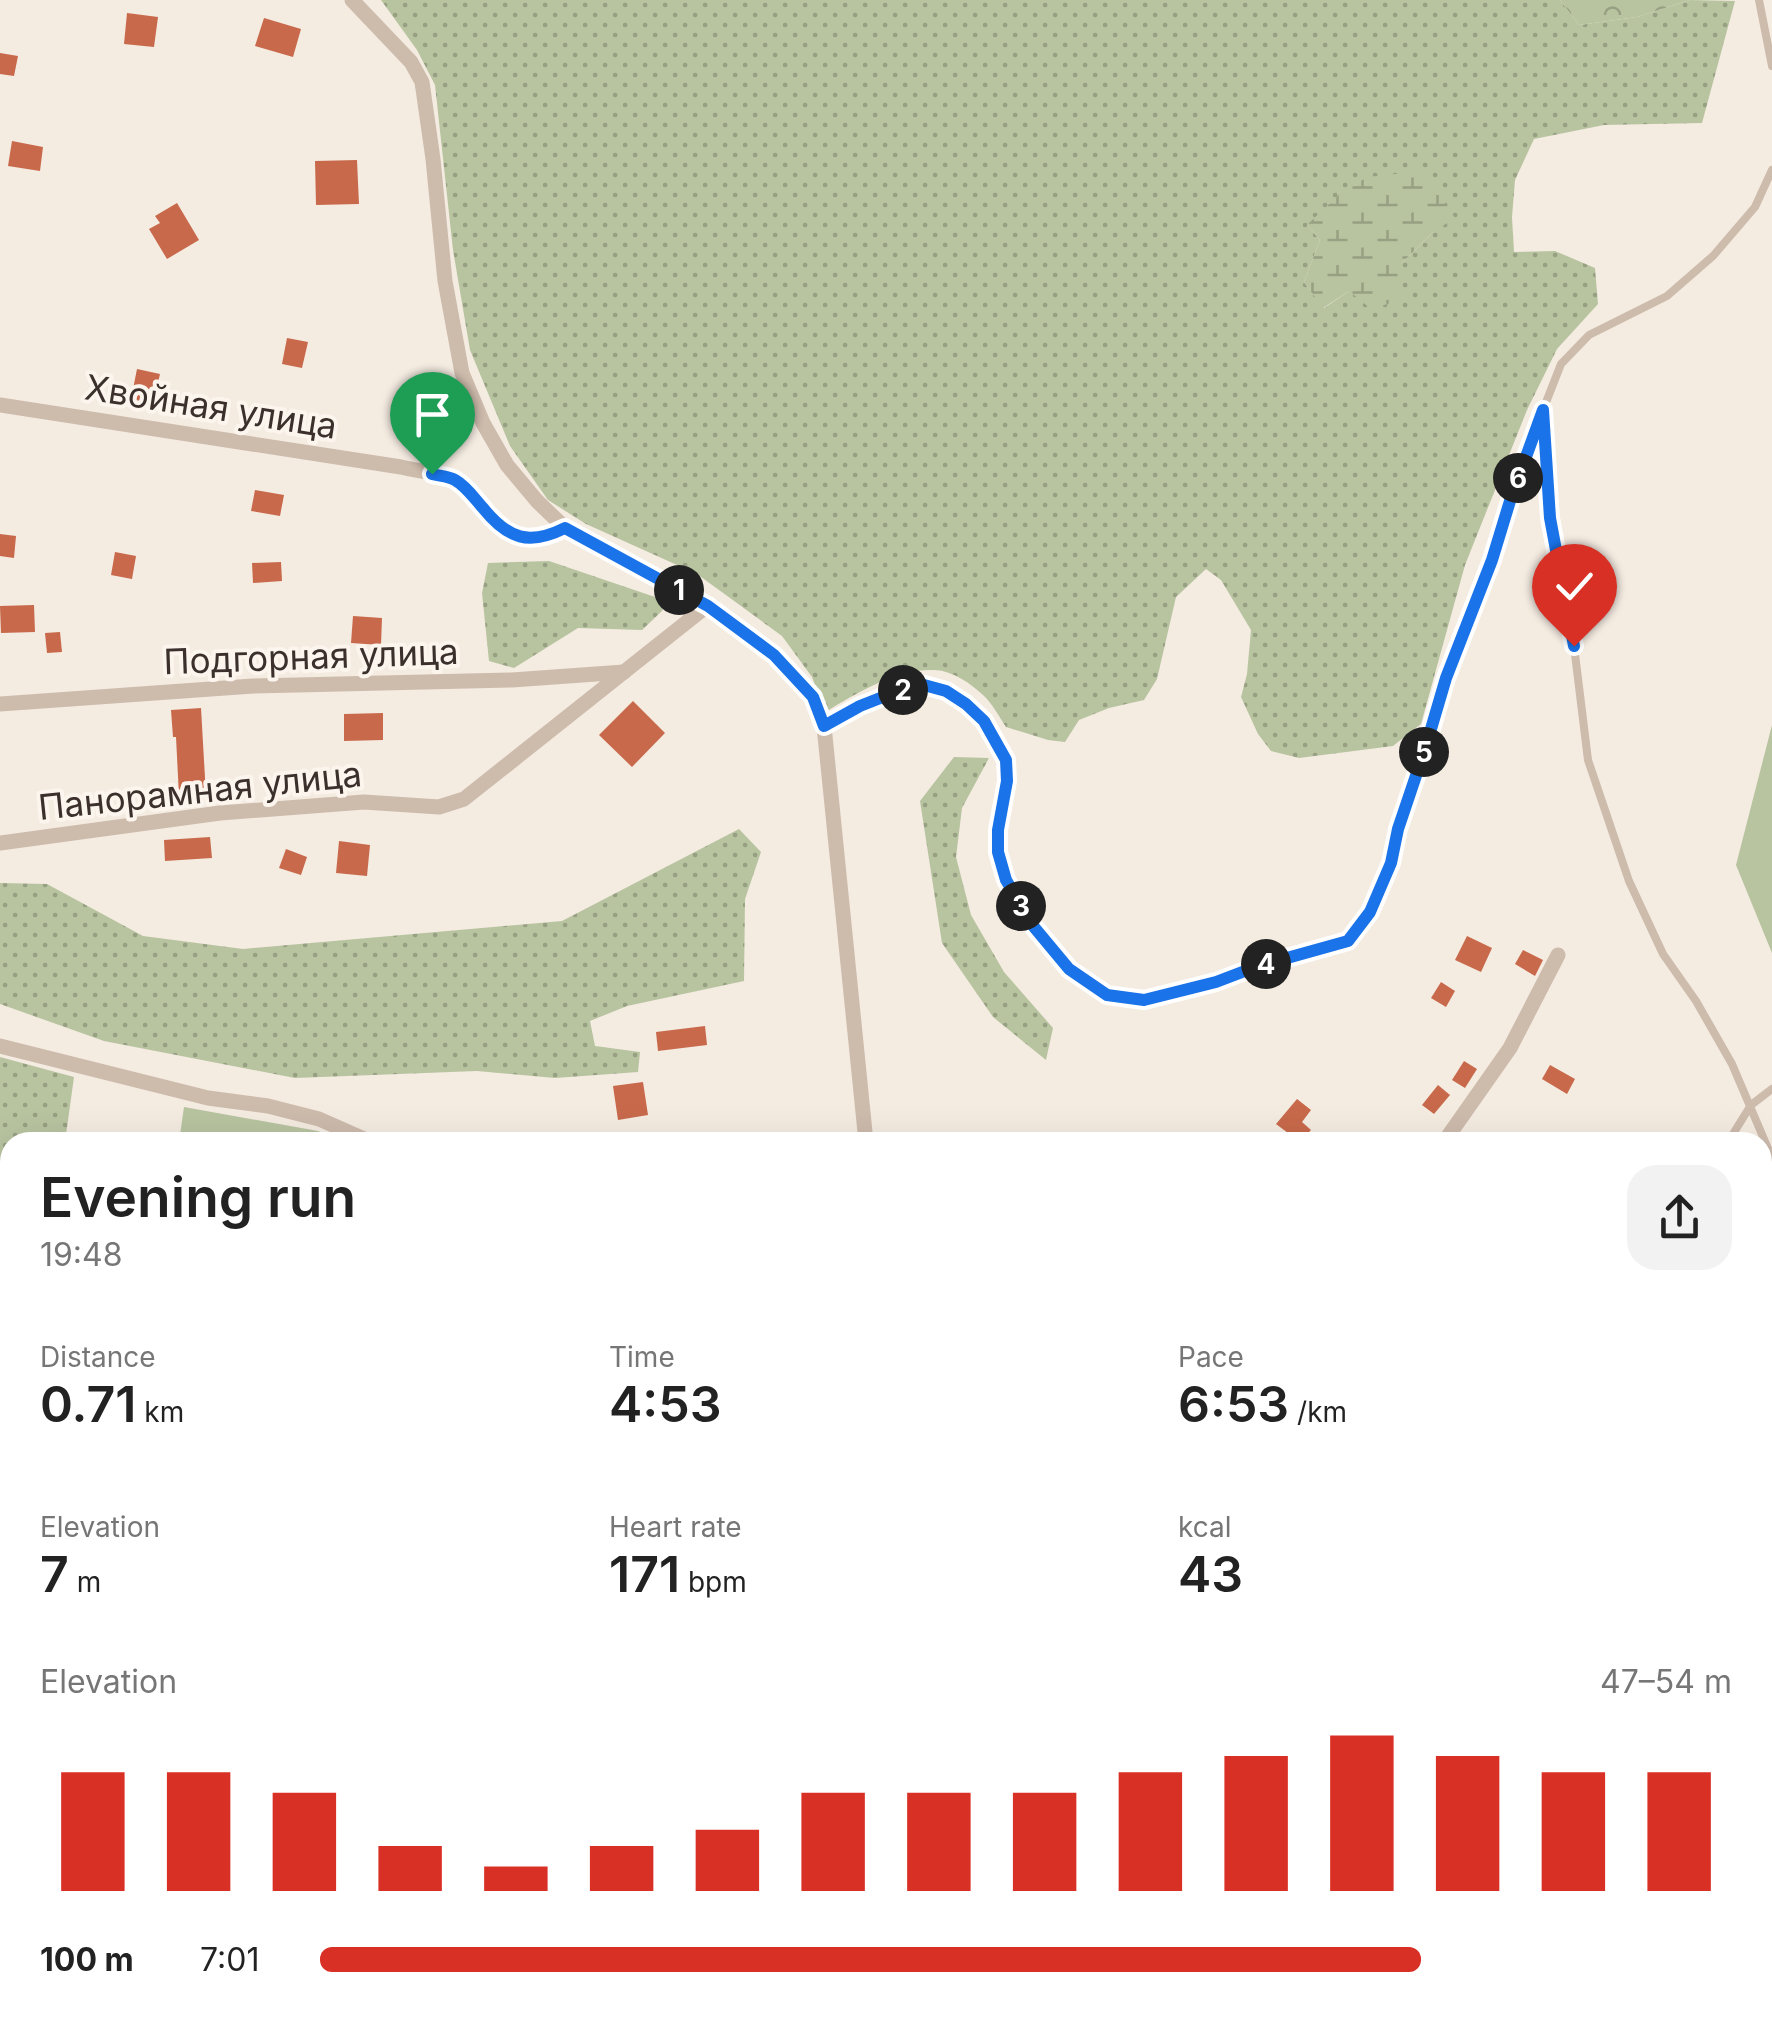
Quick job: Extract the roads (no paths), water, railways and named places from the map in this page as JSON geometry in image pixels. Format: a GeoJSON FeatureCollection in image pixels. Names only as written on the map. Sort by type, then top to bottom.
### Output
{"type":"FeatureCollection","features":[{"type":"Feature","properties":{"kind":"street"},"geometry":{"type":"LineString","coordinates":[[352,0],[411,62],[422,82],[445,281],[462,372],[483,423],[507,465],[536,501],[565,528],[708,606],[774,655],[813,697],[824,726],[865,1132]]}},
{"type":"Feature","properties":{"kind":"street","name":"Хвойная улица"},"geometry":{"type":"LineString","coordinates":[[0,404],[452,478],[496,524],[522,538],[546,537],[565,528]]}},
{"type":"Feature","properties":{"kind":"street"},"geometry":{"type":"LineString","coordinates":[[624,672],[708,606]]}},
{"type":"Feature","properties":{"kind":"street","name":"Подгорная улица"},"geometry":{"type":"LineString","coordinates":[[0,704],[253,686],[512,680],[624,672]]}},
{"type":"Feature","properties":{"kind":"street","name":"Панорамная улица"},"geometry":{"type":"LineString","coordinates":[[0,843],[220,813],[364,802],[439,807],[464,799],[624,672]]}},
{"type":"Feature","properties":{"kind":"street"},"geometry":{"type":"LineString","coordinates":[[1451,1132],[1510,1048],[1558,954]]}},
{"type":"Feature","properties":{"kind":"street"},"geometry":{"type":"LineString","coordinates":[[0,1046],[208,1098],[320,1118],[347,1132]]}},
{"type":"Feature","properties":{"kind":"lane"},"geometry":{"type":"LineString","coordinates":[[1759,0],[1772,66]]}},
{"type":"Feature","properties":{"kind":"lane"},"geometry":{"type":"LineString","coordinates":[[824,726],[860,706],[924,685],[946,691],[984,721],[1006,760],[998,852],[1006,880],[1034,927],[1069,969],[1107,995],[1144,1000],[1348,941],[1370,912],[1391,863],[1446,678],[1561,364],[1589,335],[1667,296],[1713,256],[1755,207],[1772,170]]}},
{"type":"Feature","properties":{"kind":"lane"},"geometry":{"type":"LineString","coordinates":[[1543,410],[1550,518],[1574,646],[1588,760],[1628,881],[1663,954],[1732,1064],[1762,1132]]}},
{"type":"Feature","properties":{"kind":"lane"},"geometry":{"type":"LineString","coordinates":[[1734,1132],[1751,1105],[1772,1089]]}}]}
